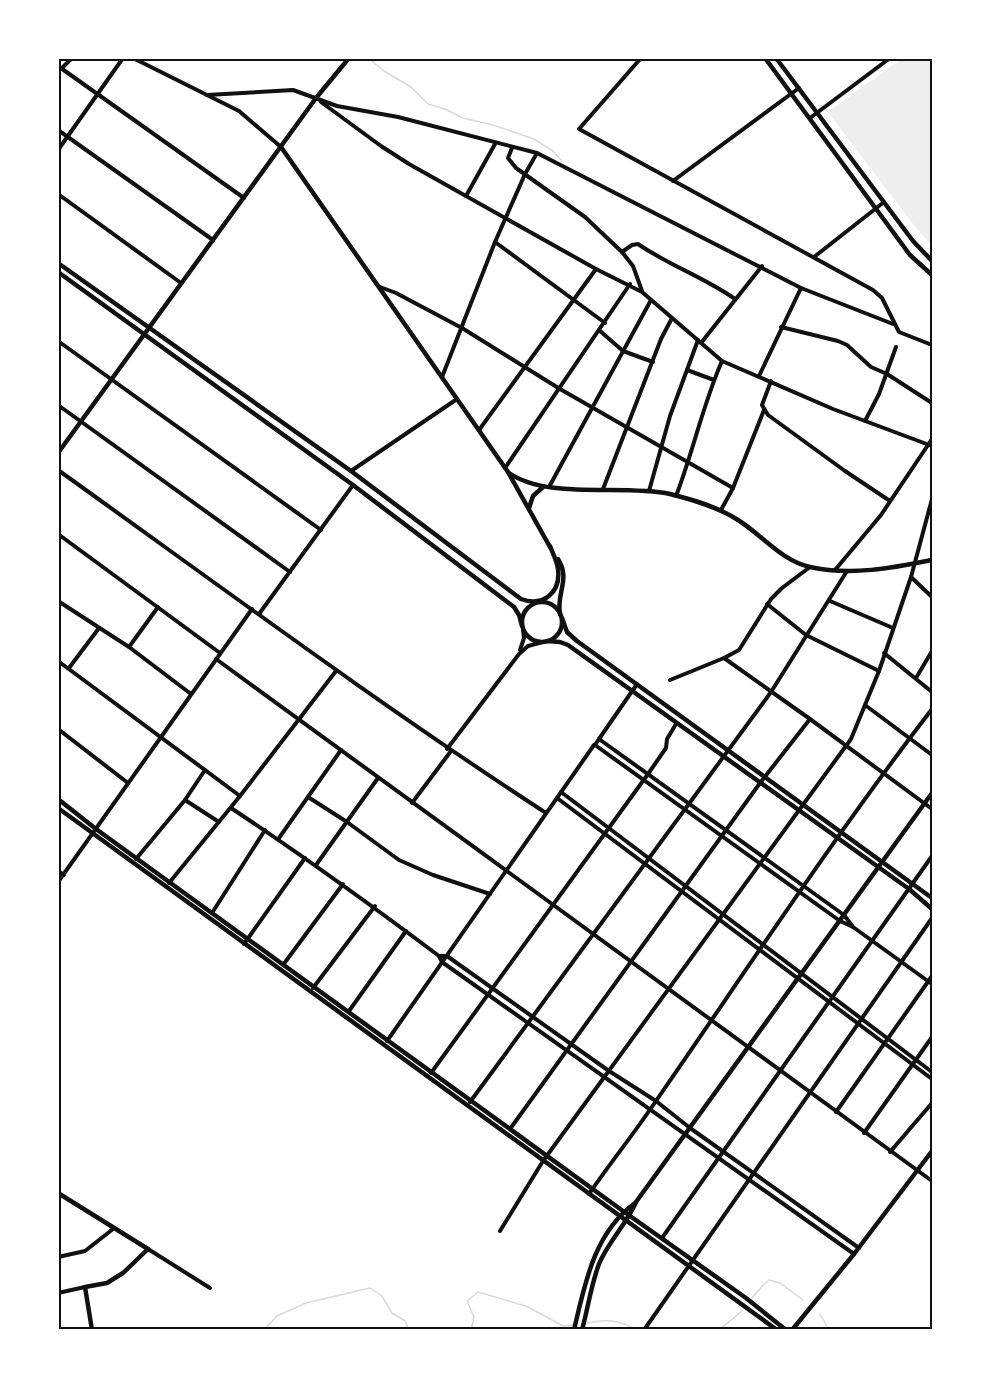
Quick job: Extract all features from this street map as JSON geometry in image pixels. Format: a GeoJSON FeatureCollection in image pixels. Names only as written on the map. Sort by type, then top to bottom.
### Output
{"type":"FeatureCollection","features":[{"type":"Feature","properties":{"kind":"street"},"geometry":{"type":"LineString","coordinates":[[72,58],[60,67],[244,198]]}},
{"type":"Feature","properties":{"kind":"street"},"geometry":{"type":"LineString","coordinates":[[58,150],[123,58]]}},
{"type":"Feature","properties":{"kind":"street"},"geometry":{"type":"LineString","coordinates":[[134,58],[239,111],[281,147],[506,470],[529,508],[564,573],[558,600],[565,628],[573,638],[883,862],[933,909]]}},
{"type":"Feature","properties":{"kind":"street"},"geometry":{"type":"LineString","coordinates":[[641,58],[579,129],[878,294],[898,332],[933,345]]}},
{"type":"Feature","properties":{"kind":"street"},"geometry":{"type":"LineString","coordinates":[[776,58],[913,241],[933,261]]}},
{"type":"Feature","properties":{"kind":"street"},"geometry":{"type":"LineString","coordinates":[[810,118],[890,58]]}},
{"type":"Feature","properties":{"kind":"street"},"geometry":{"type":"LineString","coordinates":[[768,60],[791,95],[910,255],[933,275]]}},
{"type":"Feature","properties":{"kind":"street"},"geometry":{"type":"LineString","coordinates":[[58,453],[316,98],[347,61]]}},
{"type":"Feature","properties":{"kind":"street"},"geometry":{"type":"LineString","coordinates":[[673,181],[799,88]]}},
{"type":"Feature","properties":{"kind":"street"},"geometry":{"type":"LineString","coordinates":[[207,95],[293,90],[338,106],[398,117],[495,144],[537,153],[801,288],[894,324]]}},
{"type":"Feature","properties":{"kind":"street"},"geometry":{"type":"LineString","coordinates":[[316,98],[381,146],[596,269],[630,284],[722,361],[930,445]]}},
{"type":"Feature","properties":{"kind":"street"},"geometry":{"type":"LineString","coordinates":[[58,130],[213,240]]}},
{"type":"Feature","properties":{"kind":"street"},"geometry":{"type":"LineString","coordinates":[[466,196],[495,144]]}},
{"type":"Feature","properties":{"kind":"street"},"geometry":{"type":"LineString","coordinates":[[512,148],[508,158],[516,168],[578,212],[622,252],[633,266],[642,292]]}},
{"type":"Feature","properties":{"kind":"street"},"geometry":{"type":"LineString","coordinates":[[441,378],[495,242],[525,174],[537,153]]}},
{"type":"Feature","properties":{"kind":"street"},"geometry":{"type":"LineString","coordinates":[[58,194],[182,283]]}},
{"type":"Feature","properties":{"kind":"street"},"geometry":{"type":"LineString","coordinates":[[813,257],[884,202]]}},
{"type":"Feature","properties":{"kind":"street"},"geometry":{"type":"LineString","coordinates":[[495,242],[605,323]]}},
{"type":"Feature","properties":{"kind":"street"},"geometry":{"type":"LineString","coordinates":[[622,252],[638,244],[654,255],[666,259],[735,298]]}},
{"type":"Feature","properties":{"kind":"street"},"geometry":{"type":"LineString","coordinates":[[58,263],[351,471],[517,597],[530,602],[548,602],[556,607],[561,616],[560,630],[555,637],[528,646],[519,654],[412,803]]}},
{"type":"Feature","properties":{"kind":"street"},"geometry":{"type":"LineString","coordinates":[[649,491],[661,447],[699,341],[762,267]]}},
{"type":"Feature","properties":{"kind":"street"},"geometry":{"type":"LineString","coordinates":[[478,431],[596,269]]}},
{"type":"Feature","properties":{"kind":"street"},"geometry":{"type":"LineString","coordinates":[[58,272],[353,485],[514,607],[519,615],[524,638],[519,654]]}},
{"type":"Feature","properties":{"kind":"street"},"geometry":{"type":"LineString","coordinates":[[506,470],[630,284]]}},
{"type":"Feature","properties":{"kind":"street"},"geometry":{"type":"LineString","coordinates":[[379,287],[396,293],[462,328],[560,389],[733,489]]}},
{"type":"Feature","properties":{"kind":"street"},"geometry":{"type":"LineString","coordinates":[[759,376],[801,288]]}},
{"type":"Feature","properties":{"kind":"street"},"geometry":{"type":"LineString","coordinates":[[529,508],[536,492],[546,487],[593,407],[651,300]]}},
{"type":"Feature","properties":{"kind":"street"},"geometry":{"type":"LineString","coordinates":[[603,489],[672,318]]}},
{"type":"Feature","properties":{"kind":"street"},"geometry":{"type":"LineString","coordinates":[[782,327],[847,345],[871,367],[887,374],[933,403]]}},
{"type":"Feature","properties":{"kind":"street"},"geometry":{"type":"LineString","coordinates":[[600,331],[623,351],[653,362]]}},
{"type":"Feature","properties":{"kind":"street"},"geometry":{"type":"LineString","coordinates":[[58,341],[321,530]]}},
{"type":"Feature","properties":{"kind":"street"},"geometry":{"type":"LineString","coordinates":[[866,421],[887,374],[896,347]]}},
{"type":"Feature","properties":{"kind":"street"},"geometry":{"type":"LineString","coordinates":[[676,496],[722,361]]}},
{"type":"Feature","properties":{"kind":"street"},"geometry":{"type":"LineString","coordinates":[[687,370],[714,380]]}},
{"type":"Feature","properties":{"kind":"street"},"geometry":{"type":"LineString","coordinates":[[771,381],[763,398],[764,410],[845,471],[890,501]]}},
{"type":"Feature","properties":{"kind":"street"},"geometry":{"type":"LineString","coordinates":[[351,471],[457,399]]}},
{"type":"Feature","properties":{"kind":"street"},"geometry":{"type":"LineString","coordinates":[[58,405],[290,572]]}},
{"type":"Feature","properties":{"kind":"street"},"geometry":{"type":"LineString","coordinates":[[252,412],[258,405]]}},
{"type":"Feature","properties":{"kind":"street"},"geometry":{"type":"LineString","coordinates":[[720,510],[733,489],[764,410]]}},
{"type":"Feature","properties":{"kind":"street"},"geometry":{"type":"LineString","coordinates":[[835,570],[881,515],[933,438]]}},
{"type":"Feature","properties":{"kind":"street"},"geometry":{"type":"LineString","coordinates":[[58,470],[336,671],[449,750],[546,813]]}},
{"type":"Feature","properties":{"kind":"street"},"geometry":{"type":"LineString","coordinates":[[506,470],[519,480],[546,487],[649,491],[676,496],[720,510],[738,520],[787,557],[810,567],[847,571],[933,560]]}},
{"type":"Feature","properties":{"kind":"street"},"geometry":{"type":"LineString","coordinates":[[259,614],[353,485]]}},
{"type":"Feature","properties":{"kind":"street"},"geometry":{"type":"LineString","coordinates":[[500,1231],[545,1158],[847,746],[879,671],[911,578],[933,499]]}},
{"type":"Feature","properties":{"kind":"street"},"geometry":{"type":"LineString","coordinates":[[58,534],[220,653]]}},
{"type":"Feature","properties":{"kind":"street"},"geometry":{"type":"LineString","coordinates":[[427,542],[433,534]]}},
{"type":"Feature","properties":{"kind":"street"},"geometry":{"type":"LineString","coordinates":[[550,546],[559,572],[557,584],[551,594],[525,609],[522,628],[531,639],[564,643],[837,838],[879,867],[933,898]]}},
{"type":"Feature","properties":{"kind":"street"},"geometry":{"type":"LineString","coordinates":[[670,680],[739,650],[767,604],[782,588],[810,567]]}},
{"type":"Feature","properties":{"kind":"street"},"geometry":{"type":"LineString","coordinates":[[469,1103],[771,692],[847,571]]}},
{"type":"Feature","properties":{"kind":"street"},"geometry":{"type":"LineString","coordinates":[[911,578],[933,597]]}},
{"type":"Feature","properties":{"kind":"street"},"geometry":{"type":"LineString","coordinates":[[58,601],[129,647],[191,694]]}},
{"type":"Feature","properties":{"kind":"street"},"geometry":{"type":"LineString","coordinates":[[830,601],[893,628]]}},
{"type":"Feature","properties":{"kind":"street"},"geometry":{"type":"LineString","coordinates":[[767,604],[806,635],[879,671]]}},
{"type":"Feature","properties":{"kind":"street"},"geometry":{"type":"LineString","coordinates":[[129,647],[158,607]]}},
{"type":"Feature","properties":{"kind":"street"},"geometry":{"type":"LineString","coordinates":[[58,882],[252,609]]}},
{"type":"Feature","properties":{"kind":"street"},"geometry":{"type":"LineString","coordinates":[[69,668],[99,628]]}},
{"type":"Feature","properties":{"kind":"street"},"geometry":{"type":"LineString","coordinates":[[916,678],[933,651]]}},
{"type":"Feature","properties":{"kind":"street"},"geometry":{"type":"LineString","coordinates":[[884,653],[933,692]]}},
{"type":"Feature","properties":{"kind":"street"},"geometry":{"type":"LineString","coordinates":[[724,658],[933,809]]}},
{"type":"Feature","properties":{"kind":"street"},"geometry":{"type":"LineString","coordinates":[[216,659],[933,1182]]}},
{"type":"Feature","properties":{"kind":"street"},"geometry":{"type":"LineString","coordinates":[[58,661],[240,796]]}},
{"type":"Feature","properties":{"kind":"street"},"geometry":{"type":"LineString","coordinates":[[168,884],[231,808],[336,671]]}},
{"type":"Feature","properties":{"kind":"street"},"geometry":{"type":"LineString","coordinates":[[386,1042],[637,684]]}},
{"type":"Feature","properties":{"kind":"street"},"geometry":{"type":"LineString","coordinates":[[866,705],[933,754]]}},
{"type":"Feature","properties":{"kind":"street"},"geometry":{"type":"LineString","coordinates":[[589,1194],[656,1101],[837,838],[933,710]]}},
{"type":"Feature","properties":{"kind":"street"},"geometry":{"type":"LineString","coordinates":[[510,1129],[759,783],[810,719]]}},
{"type":"Feature","properties":{"kind":"street"},"geometry":{"type":"LineString","coordinates":[[431,1074],[648,774],[666,748],[667,739],[676,724]]}},
{"type":"Feature","properties":{"kind":"street"},"geometry":{"type":"LineString","coordinates":[[58,729],[128,783]]}},
{"type":"Feature","properties":{"kind":"street"},"geometry":{"type":"LineString","coordinates":[[598,739],[844,915],[853,927]]}},
{"type":"Feature","properties":{"kind":"street"},"geometry":{"type":"LineString","coordinates":[[594,745],[840,921],[853,927],[931,983]]}},
{"type":"Feature","properties":{"kind":"street"},"geometry":{"type":"LineString","coordinates":[[279,838],[341,750]]}},
{"type":"Feature","properties":{"kind":"street"},"geometry":{"type":"LineString","coordinates":[[135,860],[185,800],[205,770]]}},
{"type":"Feature","properties":{"kind":"street"},"geometry":{"type":"LineString","coordinates":[[316,865],[378,778]]}},
{"type":"Feature","properties":{"kind":"street"},"geometry":{"type":"LineString","coordinates":[[561,792],[933,1072]]}},
{"type":"Feature","properties":{"kind":"street"},"geometry":{"type":"LineString","coordinates":[[582,1329],[599,1264],[630,1216],[636,1202],[933,793]]}},
{"type":"Feature","properties":{"kind":"street"},"geometry":{"type":"LineString","coordinates":[[308,797],[399,860],[490,894]]}},
{"type":"Feature","properties":{"kind":"street"},"geometry":{"type":"LineString","coordinates":[[557,798],[933,1079]]}},
{"type":"Feature","properties":{"kind":"street"},"geometry":{"type":"LineString","coordinates":[[58,799],[95,831]]}},
{"type":"Feature","properties":{"kind":"street"},"geometry":{"type":"LineString","coordinates":[[185,800],[219,822]]}},
{"type":"Feature","properties":{"kind":"street"},"geometry":{"type":"LineString","coordinates":[[58,808],[95,831],[545,1158],[593,1188],[626,1221],[745,1301],[777,1329]]}},
{"type":"Feature","properties":{"kind":"street"},"geometry":{"type":"LineString","coordinates":[[231,808],[279,838],[375,906],[439,956],[442,962],[854,1254]]}},
{"type":"Feature","properties":{"kind":"street"},"geometry":{"type":"LineString","coordinates":[[212,913],[265,830]]}},
{"type":"Feature","properties":{"kind":"street"},"geometry":{"type":"LineString","coordinates":[[662,1239],[933,856]]}},
{"type":"Feature","properties":{"kind":"street"},"geometry":{"type":"LineString","coordinates":[[246,941],[305,858]]}},
{"type":"Feature","properties":{"kind":"street"},"geometry":{"type":"LineString","coordinates":[[58,871],[64,875]]}},
{"type":"Feature","properties":{"kind":"street"},"geometry":{"type":"LineString","coordinates":[[168,884],[212,913],[312,989],[349,1011],[386,1042]]}},
{"type":"Feature","properties":{"kind":"street"},"geometry":{"type":"LineString","coordinates":[[283,965],[343,884]]}},
{"type":"Feature","properties":{"kind":"street"},"geometry":{"type":"LineString","coordinates":[[312,989],[375,906]]}},
{"type":"Feature","properties":{"kind":"street"},"geometry":{"type":"LineString","coordinates":[[645,1328],[933,918]]}},
{"type":"Feature","properties":{"kind":"street"},"geometry":{"type":"LineString","coordinates":[[349,1011],[406,931]]}},
{"type":"Feature","properties":{"kind":"street"},"geometry":{"type":"LineString","coordinates":[[439,956],[447,956],[609,1071],[656,1101],[723,1152],[859,1248]]}},
{"type":"Feature","properties":{"kind":"street"},"geometry":{"type":"LineString","coordinates":[[836,1112],[888,1038],[931,983],[933,976]]}},
{"type":"Feature","properties":{"kind":"street"},"geometry":{"type":"LineString","coordinates":[[864,1133],[933,1038]]}},
{"type":"Feature","properties":{"kind":"street"},"geometry":{"type":"LineString","coordinates":[[469,1103],[510,1129],[589,1194],[621,1214],[630,1216],[691,1263]]}},
{"type":"Feature","properties":{"kind":"street"},"geometry":{"type":"LineString","coordinates":[[890,1152],[933,1103]]}},
{"type":"Feature","properties":{"kind":"street"},"geometry":{"type":"LineString","coordinates":[[792,1329],[859,1248],[933,1151]]}},
{"type":"Feature","properties":{"kind":"street"},"geometry":{"type":"LineString","coordinates":[[58,1193],[210,1288]]}},
{"type":"Feature","properties":{"kind":"street"},"geometry":{"type":"LineString","coordinates":[[574,1329],[595,1252],[621,1214],[636,1202]]}},
{"type":"Feature","properties":{"kind":"street"},"geometry":{"type":"LineString","coordinates":[[58,1257],[86,1251],[113,1229]]}},
{"type":"Feature","properties":{"kind":"street"},"geometry":{"type":"LineString","coordinates":[[58,1293],[107,1283],[123,1273],[148,1249]]}},
{"type":"Feature","properties":{"kind":"street"},"geometry":{"type":"LineString","coordinates":[[85,1287],[92,1329]]}},
{"type":"Feature","properties":{"kind":"street"},"geometry":{"type":"LineString","coordinates":[[759,1312],[786,1329]]}},
{"type":"Feature","properties":{"kind":"shaded area"},"geometry":{"type":"Polygon","coordinates":[[[901,59],[932,59],[932,246],[828,112],[901,59]]]}},
{"type":"Feature","properties":{"kind":"waterway"},"geometry":{"type":"LineString","coordinates":[[368,58],[384,71],[411,87],[428,104],[463,118],[534,139],[553,151],[562,161]]}},
{"type":"Feature","properties":{"kind":"waterway"},"geometry":{"type":"LineString","coordinates":[[752,1298],[769,1280],[780,1283],[803,1300]]}},
{"type":"Feature","properties":{"kind":"waterway"},"geometry":{"type":"LineString","coordinates":[[264,1330],[277,1316],[306,1303],[370,1288],[382,1296],[392,1313],[405,1321],[409,1330]]}},
{"type":"Feature","properties":{"kind":"waterway"},"geometry":{"type":"LineString","coordinates":[[471,1330],[474,1317],[467,1301],[478,1292],[526,1306],[563,1326],[573,1325]]}},
{"type":"Feature","properties":{"kind":"waterway"},"geometry":{"type":"LineString","coordinates":[[719,1330],[742,1311]]}},
{"type":"Feature","properties":{"kind":"waterway"},"geometry":{"type":"LineString","coordinates":[[820,1314],[829,1330]]}},
{"type":"Feature","properties":{"kind":"waterway"},"geometry":{"type":"LineString","coordinates":[[587,1323],[613,1321],[637,1330]]}}]}
